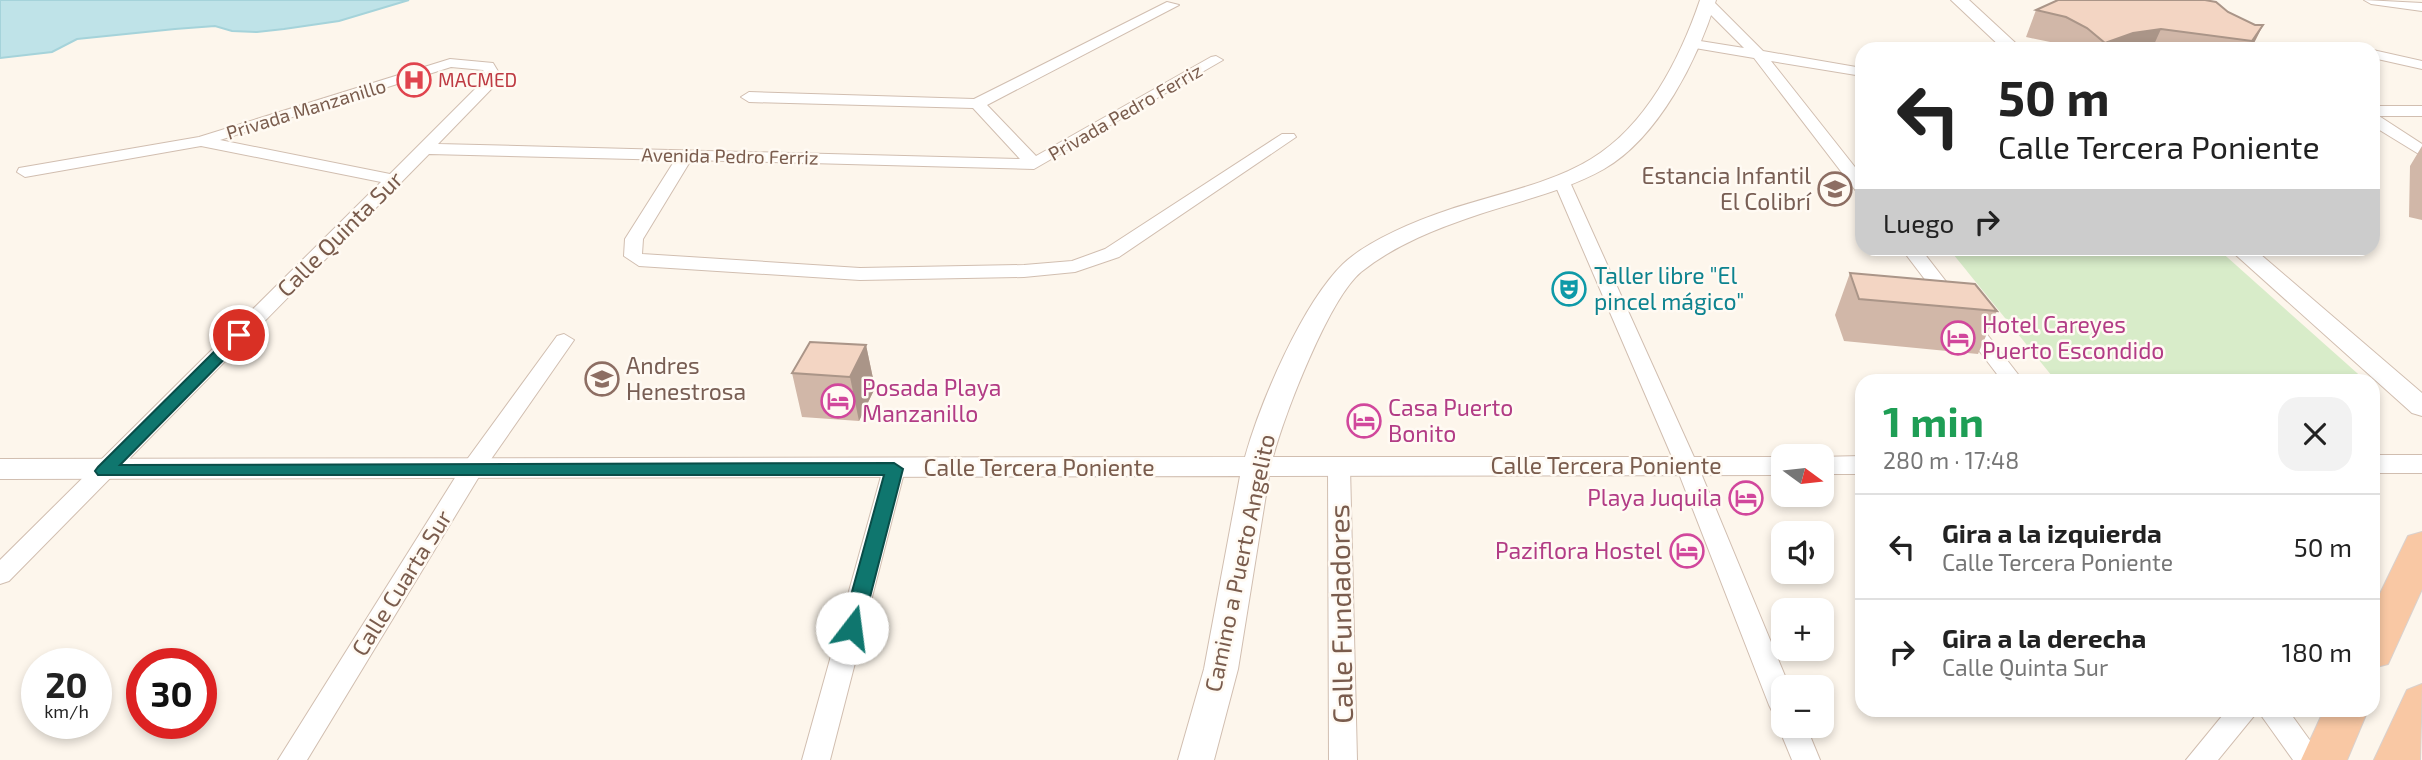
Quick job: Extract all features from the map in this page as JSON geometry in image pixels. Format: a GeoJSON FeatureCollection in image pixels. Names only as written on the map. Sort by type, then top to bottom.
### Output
{"type":"FeatureCollection","features":[{"type":"Feature","properties":{"kind":"highway"},"geometry":{"type":"LineString","coordinates":[[2380,637],[2422,546]]}},
{"type":"Feature","properties":{"kind":"highway"},"geometry":{"type":"LineString","coordinates":[[2397,760],[2422,702]]}},
{"type":"Feature","properties":{"kind":"highway"},"geometry":{"type":"LineString","coordinates":[[2324,760],[2343,717]]}},
{"type":"Feature","properties":{"kind":"street"},"geometry":{"type":"LineString","coordinates":[[1959,0],[2005,42]]}},
{"type":"Feature","properties":{"kind":"street"},"geometry":{"type":"LineString","coordinates":[[2371,0],[2422,7]]}},
{"type":"Feature","properties":{"kind":"street"},"geometry":{"type":"LineString","coordinates":[[1708,2],[1759,55],[1855,178]]}},
{"type":"Feature","properties":{"kind":"street","name":"Camino a Puerto Angelito"},"geometry":{"type":"LineString","coordinates":[[1196,760],[1221,670],[1256,468],[1270,417],[1325,302],[1352,268],[1416,228],[1597,166],[1623,146],[1662,97],[1694,44],[1708,2]]}},
{"type":"Feature","properties":{"kind":"street"},"geometry":{"type":"LineString","coordinates":[[749,97],[977,104],[1172,5]]}},
{"type":"Feature","properties":{"kind":"street"},"geometry":{"type":"LineString","coordinates":[[1694,44],[1855,71]]}},
{"type":"Feature","properties":{"kind":"street"},"geometry":{"type":"LineString","coordinates":[[2380,56],[2421,65]]}},
{"type":"Feature","properties":{"kind":"street","name":"Privada Pedro Ferriz"},"geometry":{"type":"LineString","coordinates":[[1034,164],[1216,60]]}},
{"type":"Feature","properties":{"kind":"street","name":"Privada Manzanillo"},"geometry":{"type":"LineString","coordinates":[[201,142],[450,64]]}},
{"type":"Feature","properties":{"kind":"street","name":"Calle Quinta Sur"},"geometry":{"type":"LineString","coordinates":[[0,575],[495,78],[488,66],[450,64]]}},
{"type":"Feature","properties":{"kind":"street"},"geometry":{"type":"LineString","coordinates":[[977,104],[1034,164]]}},
{"type":"Feature","properties":{"kind":"street"},"geometry":{"type":"LineString","coordinates":[[2380,111],[2422,111]]}},
{"type":"Feature","properties":{"kind":"street"},"geometry":{"type":"LineString","coordinates":[[2380,124],[2422,151]]}},
{"type":"Feature","properties":{"kind":"street"},"geometry":{"type":"LineString","coordinates":[[686,155],[634,239],[632,256],[639,260],[860,274],[1024,271],[1075,266],[1112,253],[1289,137]]}},
{"type":"Feature","properties":{"kind":"street"},"geometry":{"type":"LineString","coordinates":[[25,172],[201,142],[394,180]]}},
{"type":"Feature","properties":{"kind":"street","name":"Avenida Pedro Ferriz"},"geometry":{"type":"LineString","coordinates":[[425,149],[1034,164]]}},
{"type":"Feature","properties":{"kind":"street"},"geometry":{"type":"LineString","coordinates":[[1561,180],[1687,466],[1771,675]]}},
{"type":"Feature","properties":{"kind":"street"},"geometry":{"type":"LineString","coordinates":[[1916,256],[2008,374]]}},
{"type":"Feature","properties":{"kind":"street"},"geometry":{"type":"LineString","coordinates":[[2248,256],[2422,407]]}},
{"type":"Feature","properties":{"kind":"street","name":"Calle Cuarta Sur"},"geometry":{"type":"LineString","coordinates":[[292,760],[471,470],[564,340]]}},
{"type":"Feature","properties":{"kind":"street"},"geometry":{"type":"LineString","coordinates":[[2380,464],[2422,464]]}},
{"type":"Feature","properties":{"kind":"street","name":"Calle Tercera Poniente"},"geometry":{"type":"LineString","coordinates":[[0,469],[104,471],[1771,466]]}},
{"type":"Feature","properties":{"kind":"street"},"geometry":{"type":"LineString","coordinates":[[1834,466],[1855,466]]}},
{"type":"Feature","properties":{"kind":"street","name":"Calle Fundadores"},"geometry":{"type":"LineString","coordinates":[[1339,467],[1343,760]]}},
{"type":"Feature","properties":{"kind":"street"},"geometry":{"type":"LineString","coordinates":[[816,760],[894,469]]}},
{"type":"Feature","properties":{"kind":"street"},"geometry":{"type":"LineString","coordinates":[[2200,760],[2238,717]]}},
{"type":"Feature","properties":{"kind":"street"},"geometry":{"type":"LineString","coordinates":[[2276,717],[2309,760]]}},
{"type":"Feature","properties":{"kind":"street"},"geometry":{"type":"LineString","coordinates":[[1797,738],[1805,760]]}},
{"type":"Feature","properties":{"kind":"green space"},"geometry":{"type":"Polygon","coordinates":[[[1955,256],[2226,256],[2358,374],[2050,374],[1955,256]]]}},
{"type":"Feature","properties":{"kind":"water"},"geometry":{"type":"Polygon","coordinates":[[[0,0],[409,0],[339,21],[284,29],[232,31],[215,26],[77,39],[52,52],[0,58],[0,0]]]}},
{"type":"Feature","properties":{"kind":"building"},"geometry":{"type":"Polygon","coordinates":[[[2058,0],[2205,0],[2216,2],[2228,12],[2255,25],[2263,25],[2252,41],[2161,29],[2133,33],[2104,42],[2087,28],[2066,17],[2036,10],[2058,0]]]}},
{"type":"Feature","properties":{"kind":"building"},"geometry":{"type":"Polygon","coordinates":[[[1850,273],[1975,284],[1997,311],[1859,299],[1850,273]]]}},
{"type":"Feature","properties":{"kind":"building"},"geometry":{"type":"Polygon","coordinates":[[[810,342],[866,345],[850,377],[792,373],[810,342]]]}},
{"type":"Feature","properties":{"kind":"place","name":"MACMED"},"geometry":{"type":"Point","coordinates":[414,80]}},
{"type":"Feature","properties":{"kind":"place","name":"Estancia Infantil El Colibrí"},"geometry":{"type":"Point","coordinates":[1835,189]}},
{"type":"Feature","properties":{"kind":"place","name":"Taller libre \"El pincel mágico\""},"geometry":{"type":"Point","coordinates":[1569,289]}},
{"type":"Feature","properties":{"kind":"place","name":"Hotel Careyes Puerto Escondido"},"geometry":{"type":"Point","coordinates":[1958,338]}},
{"type":"Feature","properties":{"kind":"place","name":"Andres Henestrosa"},"geometry":{"type":"Point","coordinates":[602,379]}},
{"type":"Feature","properties":{"kind":"place","name":"Posada Playa Manzanillo"},"geometry":{"type":"Point","coordinates":[838,401]}},
{"type":"Feature","properties":{"kind":"place","name":"Casa Puerto Bonito"},"geometry":{"type":"Point","coordinates":[1364,421]}},
{"type":"Feature","properties":{"kind":"place","name":"Playa Juquila"},"geometry":{"type":"Point","coordinates":[1746,498]}},
{"type":"Feature","properties":{"kind":"place","name":"Paziflora Hostel"},"geometry":{"type":"Point","coordinates":[1687,551]}},
{"type":"Feature","properties":{"kind":"route"},"geometry":{"type":"LineString","coordinates":[[239,335],[104,471],[894,469],[852,628]]}}]}
